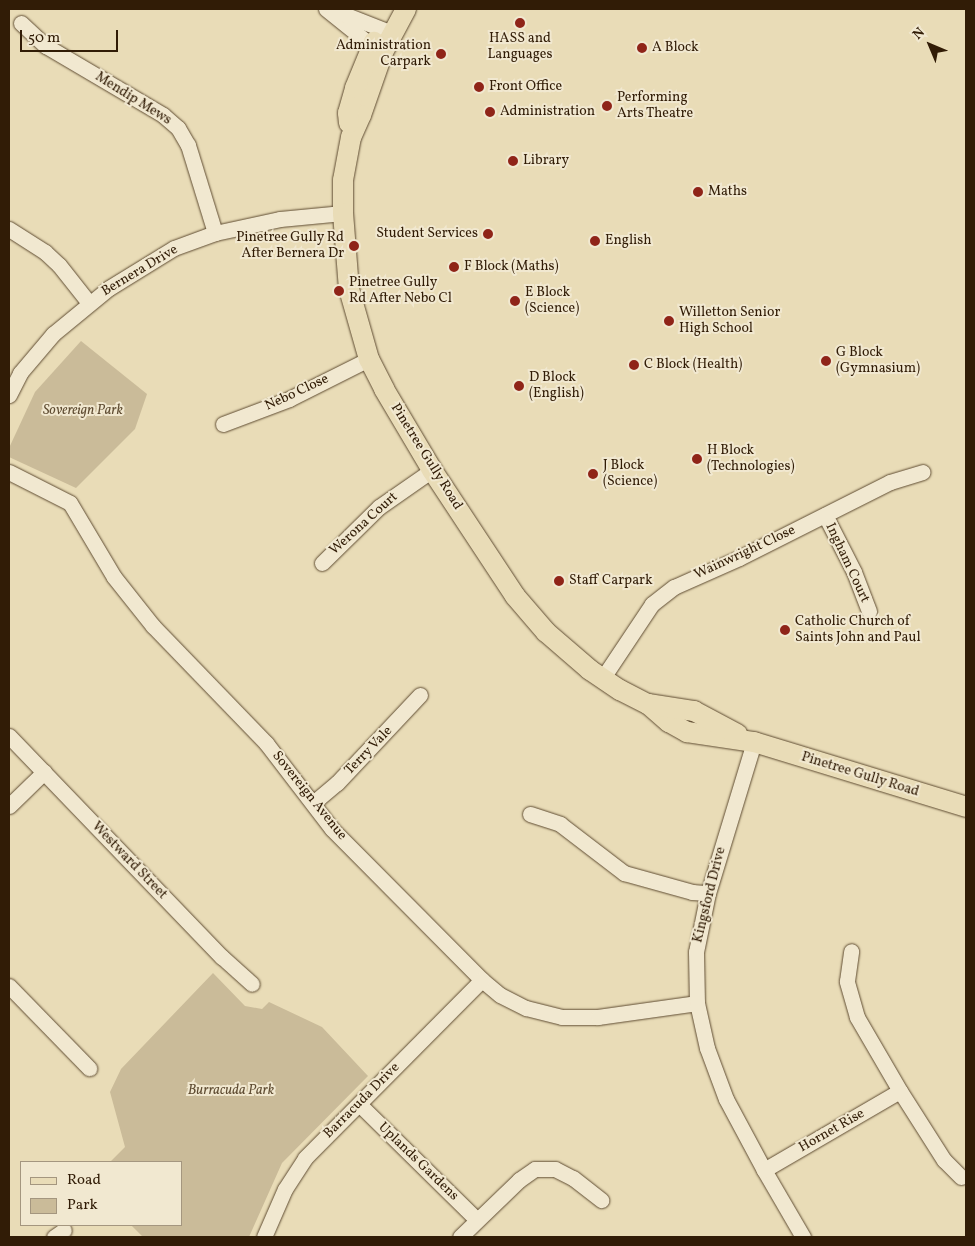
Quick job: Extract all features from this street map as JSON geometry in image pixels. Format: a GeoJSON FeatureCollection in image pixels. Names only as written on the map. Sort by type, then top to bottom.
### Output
{"type":"FeatureCollection","features":[{"type":"Feature","properties":{"kind":"main road","name":"Pinetree Gully Road"},"geometry":{"type":"LineString","coordinates":[[392,9],[386,31],[377,49],[361,115],[351,137],[343,180],[343,212],[349,289],[370,359],[384,388],[432,470],[515,596],[546,632],[602,679],[648,704],[669,722],[687,732],[754,742],[966,807]]}},
{"type":"Feature","properties":{"kind":"main road","name":"Pinetree Gully Road"},"geometry":{"type":"LineString","coordinates":[[386,31],[406,9]]}},
{"type":"Feature","properties":{"kind":"street"},"geometry":{"type":"LineString","coordinates":[[328,9],[386,31]]}},
{"type":"Feature","properties":{"kind":"street"},"geometry":{"type":"LineString","coordinates":[[328,9],[377,49]]}},
{"type":"Feature","properties":{"kind":"street","name":"Mendip Mews"},"geometry":{"type":"LineString","coordinates":[[21,22],[46,46],[163,115],[178,128],[188,145],[215,233]]}},
{"type":"Feature","properties":{"kind":"street","name":"Bernera Drive"},"geometry":{"type":"LineString","coordinates":[[9,395],[20,373],[54,334],[89,303],[138,269],[167,252],[215,233],[280,219],[343,212]]}},
{"type":"Feature","properties":{"kind":"street"},"geometry":{"type":"LineString","coordinates":[[9,229],[45,252],[59,265],[89,303]]}},
{"type":"Feature","properties":{"kind":"street","name":"Nebo Close"},"geometry":{"type":"LineString","coordinates":[[222,424],[289,399],[370,359]]}},
{"type":"Feature","properties":{"kind":"street","name":"Werona Court"},"geometry":{"type":"LineString","coordinates":[[322,563],[379,507],[432,470]]}},
{"type":"Feature","properties":{"kind":"street","name":"Sovereign Avenue"},"geometry":{"type":"LineString","coordinates":[[9,472],[70,503],[130,600],[266,743],[332,829],[482,980],[500,995],[526,1008],[562,1017],[598,1017],[697,1003]]}},
{"type":"Feature","properties":{"kind":"street","name":"Wainwright Close"},"geometry":{"type":"LineString","coordinates":[[602,679],[652,604],[674,586],[825,515],[890,482],[923,472]]}},
{"type":"Feature","properties":{"kind":"street","name":"Ingham Court"},"geometry":{"type":"LineString","coordinates":[[825,515],[854,572],[869,611]]}},
{"type":"Feature","properties":{"kind":"street","name":"Terry Vale"},"geometry":{"type":"LineString","coordinates":[[313,803],[337,783],[420,695]]}},
{"type":"Feature","properties":{"kind":"street","name":"Westward Street"},"geometry":{"type":"LineString","coordinates":[[9,736],[222,957],[252,984]]}},
{"type":"Feature","properties":{"kind":"street","name":"Kingsford Drive"},"geometry":{"type":"LineString","coordinates":[[754,742],[708,893],[696,952],[697,1003],[716,1074],[764,1170],[803,1237]]}},
{"type":"Feature","properties":{"kind":"street"},"geometry":{"type":"LineString","coordinates":[[9,806],[44,772]]}},
{"type":"Feature","properties":{"kind":"street"},"geometry":{"type":"LineString","coordinates":[[530,814],[560,824],[624,873],[692,892],[708,893]]}},
{"type":"Feature","properties":{"kind":"street"},"geometry":{"type":"LineString","coordinates":[[852,951],[847,981],[857,1017],[900,1091],[944,1160],[961,1177]]}},
{"type":"Feature","properties":{"kind":"street","name":"Barracuda Drive"},"geometry":{"type":"LineString","coordinates":[[264,1237],[296,1170],[304,1158],[482,980]]}},
{"type":"Feature","properties":{"kind":"street"},"geometry":{"type":"LineString","coordinates":[[9,986],[89,1068]]}},
{"type":"Feature","properties":{"kind":"street","name":"Hornet Rise"},"geometry":{"type":"LineString","coordinates":[[764,1170],[900,1091]]}},
{"type":"Feature","properties":{"kind":"street","name":"Uplands Gardens"},"geometry":{"type":"LineString","coordinates":[[359,1104],[478,1220]]}},
{"type":"Feature","properties":{"kind":"street"},"geometry":{"type":"LineString","coordinates":[[460,1237],[519,1180],[535,1169],[555,1170],[573,1178],[601,1200]]}},
{"type":"Feature","properties":{"kind":"green space","name":"Sovereign Park"},"geometry":{"type":"Polygon","coordinates":[[[81,341],[147,394],[135,429],[76,488],[9,457],[9,448],[35,392],[81,341]]]}},
{"type":"Feature","properties":{"kind":"green space","name":"Burracuda Park"},"geometry":{"type":"Polygon","coordinates":[[[213,973],[245,1006],[262,1009],[269,1002],[322,1027],[368,1076],[282,1163],[249,1237],[143,1237],[132,1226],[182,1226],[182,1161],[111,1161],[125,1147],[110,1092],[121,1069],[213,973]]]}},
{"type":"Feature","properties":{"kind":"place","name":"HASS and Languages"},"geometry":{"type":"Point","coordinates":[520,23]}},
{"type":"Feature","properties":{"kind":"place","name":"A Block"},"geometry":{"type":"Point","coordinates":[642,48]}},
{"type":"Feature","properties":{"kind":"place","name":"Administration Carpark"},"geometry":{"type":"Point","coordinates":[441,54]}},
{"type":"Feature","properties":{"kind":"place","name":"Front Office"},"geometry":{"type":"Point","coordinates":[479,87]}},
{"type":"Feature","properties":{"kind":"place","name":"Performing Arts Theatre"},"geometry":{"type":"Point","coordinates":[607,106]}},
{"type":"Feature","properties":{"kind":"place","name":"Administration"},"geometry":{"type":"Point","coordinates":[490,112]}},
{"type":"Feature","properties":{"kind":"place","name":"Library"},"geometry":{"type":"Point","coordinates":[513,161]}},
{"type":"Feature","properties":{"kind":"place","name":"Maths"},"geometry":{"type":"Point","coordinates":[698,192]}},
{"type":"Feature","properties":{"kind":"place","name":"Student Services"},"geometry":{"type":"Point","coordinates":[488,234]}},
{"type":"Feature","properties":{"kind":"place","name":"English"},"geometry":{"type":"Point","coordinates":[595,241]}},
{"type":"Feature","properties":{"kind":"place","name":"Pinetree Gully Rd After Bernera Dr"},"geometry":{"type":"Point","coordinates":[354,246]}},
{"type":"Feature","properties":{"kind":"place","name":"F Block (Maths)"},"geometry":{"type":"Point","coordinates":[454,267]}},
{"type":"Feature","properties":{"kind":"place","name":"Pinetree Gully Rd After Nebo Cl"},"geometry":{"type":"Point","coordinates":[339,291]}},
{"type":"Feature","properties":{"kind":"place","name":"E Block (Science)"},"geometry":{"type":"Point","coordinates":[515,301]}},
{"type":"Feature","properties":{"kind":"place","name":"Willetton Senior High School"},"geometry":{"type":"Point","coordinates":[669,321]}},
{"type":"Feature","properties":{"kind":"place","name":"G Block (Gymnasium)"},"geometry":{"type":"Point","coordinates":[826,361]}},
{"type":"Feature","properties":{"kind":"place","name":"C Block (Health)"},"geometry":{"type":"Point","coordinates":[634,365]}},
{"type":"Feature","properties":{"kind":"place","name":"D Block (English)"},"geometry":{"type":"Point","coordinates":[519,386]}},
{"type":"Feature","properties":{"kind":"place","name":"H Block (Technologies)"},"geometry":{"type":"Point","coordinates":[697,459]}},
{"type":"Feature","properties":{"kind":"place","name":"J Block (Science)"},"geometry":{"type":"Point","coordinates":[593,474]}},
{"type":"Feature","properties":{"kind":"place","name":"Staff Carpark"},"geometry":{"type":"Point","coordinates":[559,581]}},
{"type":"Feature","properties":{"kind":"place","name":"Catholic Church of Saints John and Paul"},"geometry":{"type":"Point","coordinates":[785,630]}}]}
